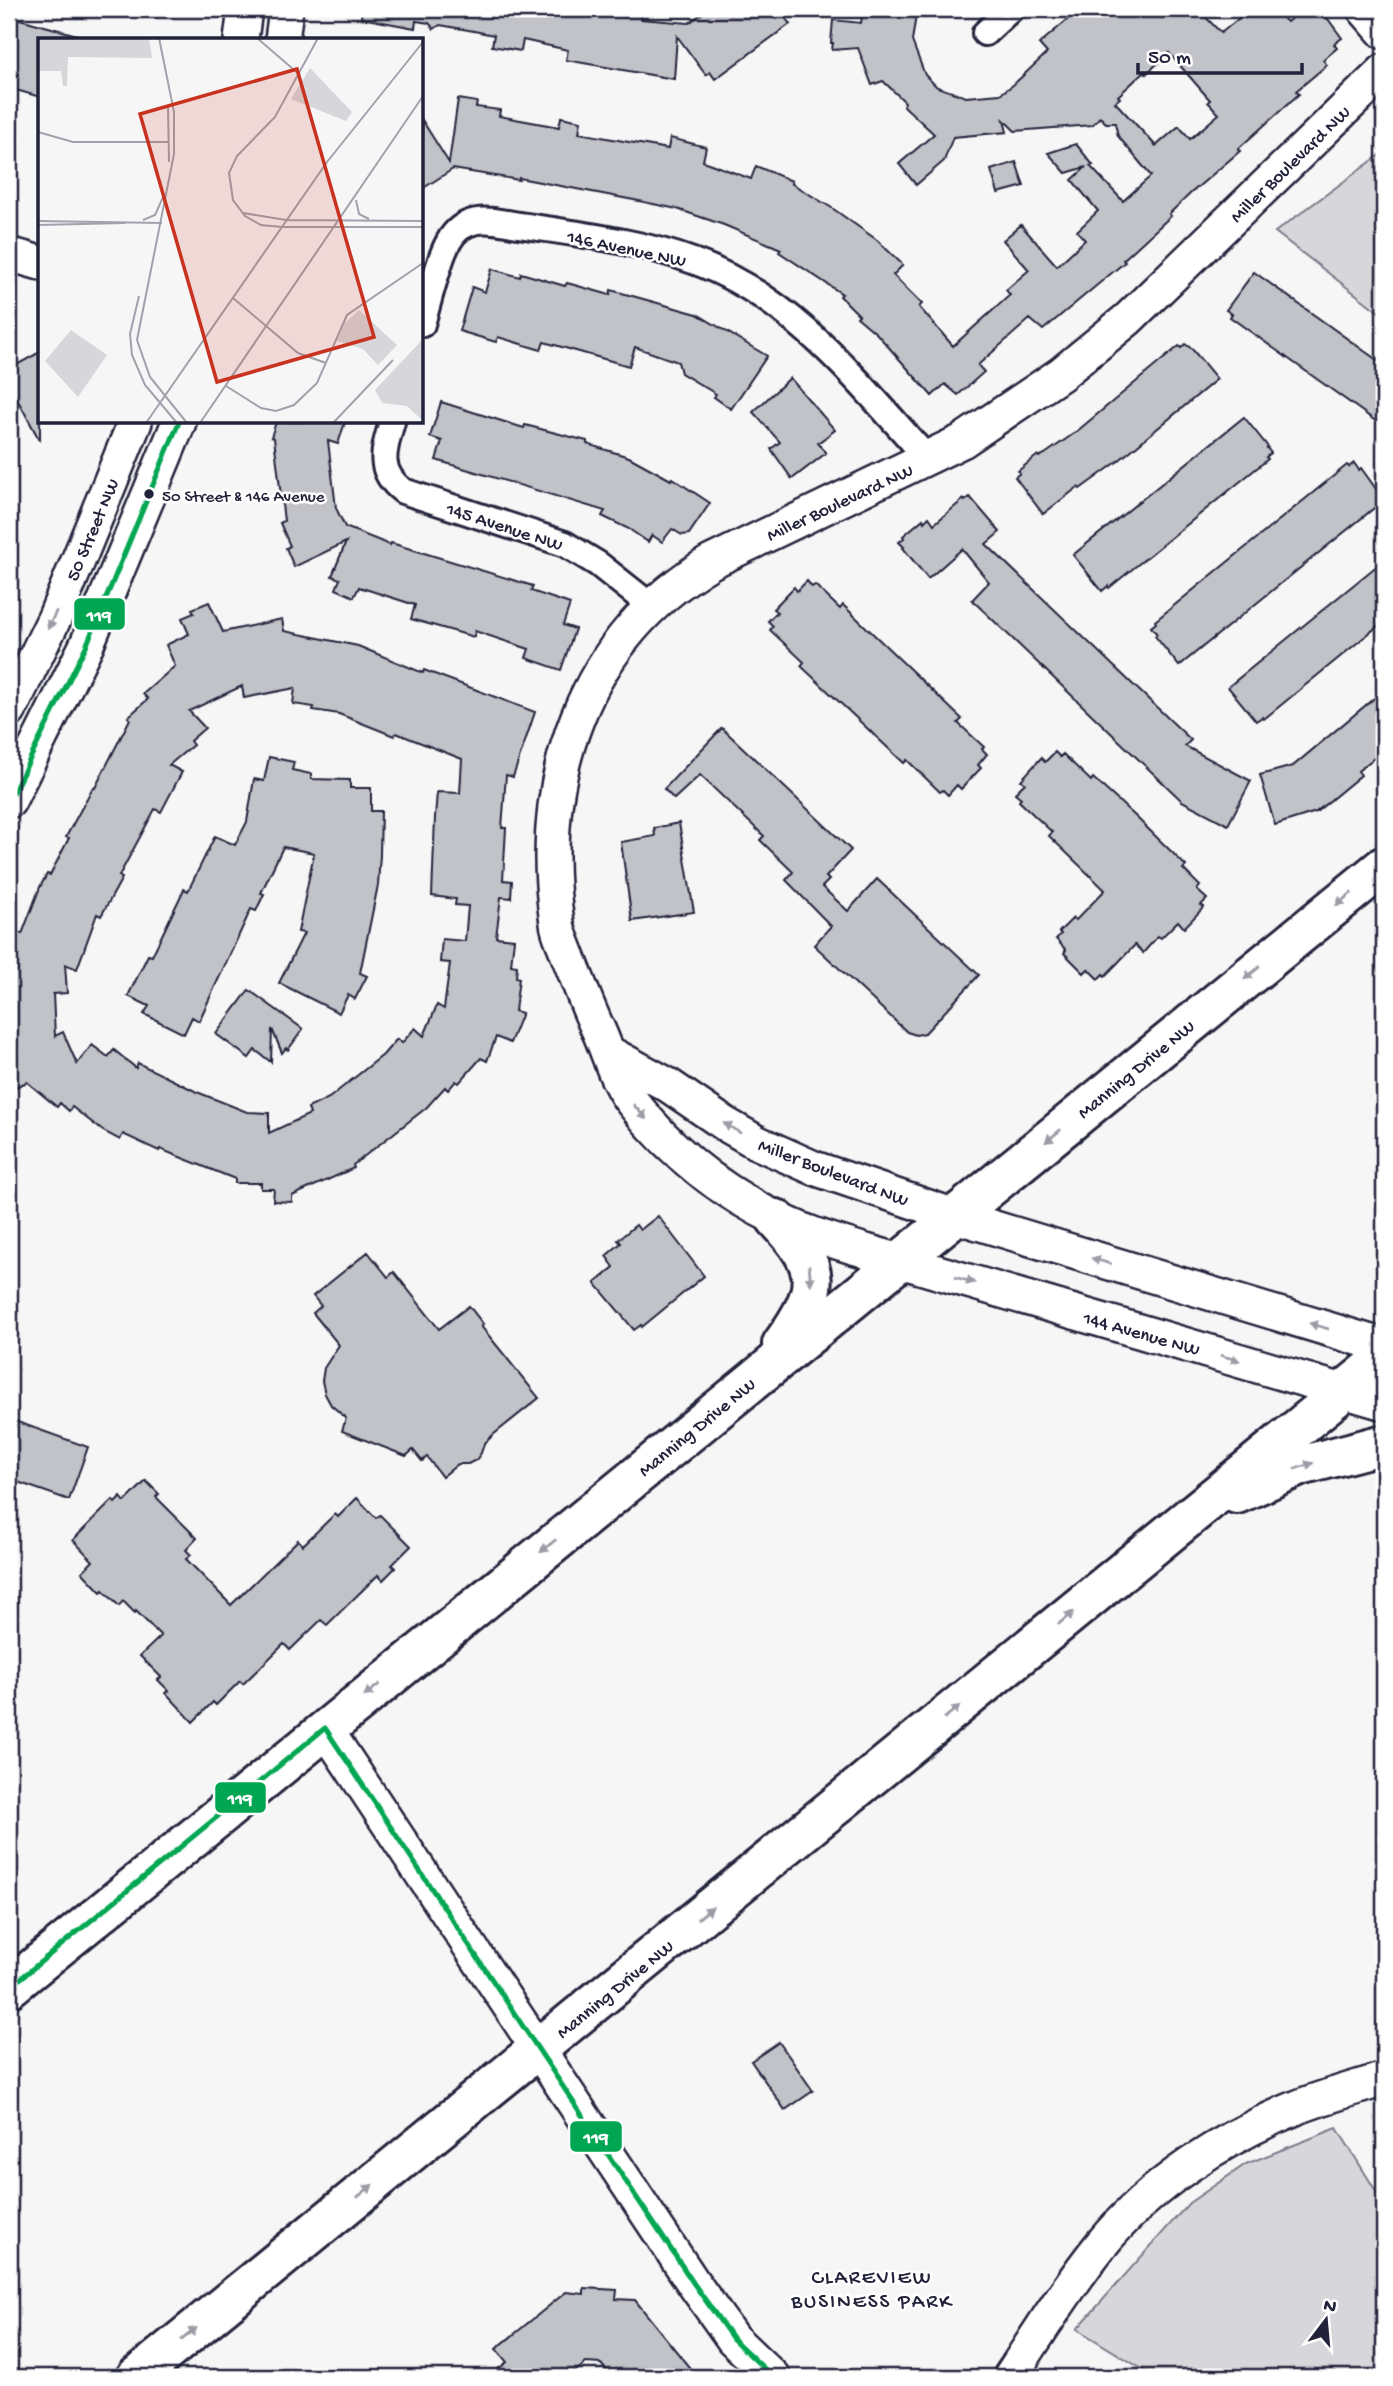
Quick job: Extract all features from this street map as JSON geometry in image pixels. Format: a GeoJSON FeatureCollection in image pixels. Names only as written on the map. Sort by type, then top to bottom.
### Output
{"type":"FeatureCollection","features":[{"type":"Feature","properties":{"kind":"main road","name":"Manning Drive NW"},"geometry":{"type":"LineString","coordinates":[[9,1988],[1384,866]]}},
{"type":"Feature","properties":{"kind":"main road"},"geometry":{"type":"LineString","coordinates":[[759,1374],[802,1317],[810,1294],[812,1277],[800,1244],[776,1219]]}},
{"type":"Feature","properties":{"kind":"main road","name":"Manning Drive NW"},"geometry":{"type":"LineString","coordinates":[[136,2377],[1384,1358]]}},
{"type":"Feature","properties":{"kind":"main road"},"geometry":{"type":"LineString","coordinates":[[1196,1511],[1300,1466],[1384,1444]]}},
{"type":"Feature","properties":{"kind":"street"},"geometry":{"type":"LineString","coordinates":[[241,38],[245,9]]}},
{"type":"Feature","properties":{"kind":"street"},"geometry":{"type":"LineString","coordinates":[[282,38],[286,9]]}},
{"type":"Feature","properties":{"kind":"street"},"geometry":{"type":"LineString","coordinates":[[985,33],[1011,9]]}},
{"type":"Feature","properties":{"kind":"street"},"geometry":{"type":"LineString","coordinates":[[1364,9],[1384,32]]}},
{"type":"Feature","properties":{"kind":"street","name":"Miller Boulevard NW"},"geometry":{"type":"LineString","coordinates":[[899,1261],[803,1230],[776,1219],[730,1193],[701,1173],[673,1146],[631,1102],[618,1082],[610,1053],[588,1007],[557,926],[553,830],[560,768],[578,713],[612,653],[651,606],[680,582],[711,562],[962,441],[1050,382],[1103,340],[1154,294],[1384,71]]}},
{"type":"Feature","properties":{"kind":"street","name":"146 Avenue NW"},"geometry":{"type":"LineString","coordinates":[[424,317],[449,240],[463,226],[483,219],[672,254],[718,271],[772,303],[803,326],[840,362],[928,459]]}},
{"type":"Feature","properties":{"kind":"street"},"geometry":{"type":"LineString","coordinates":[[9,254],[38,262]]}},
{"type":"Feature","properties":{"kind":"street","name":"50 Street NW"},"geometry":{"type":"LineString","coordinates":[[9,711],[55,617],[134,424]]}},
{"type":"Feature","properties":{"kind":"street"},"geometry":{"type":"LineString","coordinates":[[9,801],[87,644],[178,424]]}},
{"type":"Feature","properties":{"kind":"street","name":"145 Avenue NW"},"geometry":{"type":"LineString","coordinates":[[392,424],[383,458],[395,484],[411,494],[565,544],[598,564],[651,606]]}},
{"type":"Feature","properties":{"kind":"street","name":"Miller Boulevard NW"},"geometry":{"type":"LineString","coordinates":[[610,1053],[668,1085],[756,1142],[814,1168],[955,1216]]}},
{"type":"Feature","properties":{"kind":"street"},"geometry":{"type":"LineString","coordinates":[[955,1216],[1384,1346]]}},
{"type":"Feature","properties":{"kind":"street","name":"144 Avenue NW"},"geometry":{"type":"LineString","coordinates":[[899,1261],[1384,1403]]}},
{"type":"Feature","properties":{"kind":"street"},"geometry":{"type":"LineString","coordinates":[[325,1728],[733,2339],[773,2377]]}},
{"type":"Feature","properties":{"kind":"street"},"geometry":{"type":"LineString","coordinates":[[1010,2377],[1101,2245],[1163,2184],[1226,2141],[1262,2122],[1301,2106],[1384,2080]]}},
{"type":"Feature","properties":{"kind":"shaded area"},"geometry":{"type":"Polygon","coordinates":[[[1384,152],[1384,316],[1275,232],[1384,152]]]}},
{"type":"Feature","properties":{"kind":"shaded area"},"geometry":{"type":"Polygon","coordinates":[[[1337,2128],[1384,2204],[1384,2377],[1155,2377],[1077,2329],[1189,2203],[1246,2164],[1337,2128]]]}},
{"type":"Feature","properties":{"kind":"building"},"geometry":{"type":"Polygon","coordinates":[[[362,9],[602,9],[641,15],[641,19],[689,23],[708,9],[778,9],[790,24],[715,79],[710,72],[706,75],[677,36],[674,79],[566,60],[568,50],[523,40],[521,51],[492,46],[494,35],[440,25],[434,29],[429,23],[416,21],[415,28],[361,18],[362,9]]]}},
{"type":"Feature","properties":{"kind":"building"},"geometry":{"type":"Polygon","coordinates":[[[877,9],[917,9],[912,41],[925,75],[937,87],[966,97],[1000,94],[1013,85],[1047,53],[1039,44],[1080,9],[1198,9],[1221,33],[1244,14],[1246,18],[1256,9],[1274,9],[1287,22],[1302,9],[1315,9],[1328,19],[1342,38],[1334,44],[1337,48],[1323,60],[1327,65],[1296,91],[1299,94],[1169,214],[1171,216],[1123,260],[1125,262],[1043,330],[1030,319],[978,365],[984,372],[958,395],[945,384],[932,396],[877,334],[857,317],[859,315],[840,296],[842,294],[779,252],[781,249],[724,225],[677,209],[639,201],[519,178],[453,169],[424,188],[424,123],[449,163],[458,99],[477,102],[476,107],[500,110],[499,116],[559,127],[561,117],[581,121],[579,133],[668,149],[670,138],[706,147],[703,161],[751,179],[756,166],[792,181],[791,183],[877,240],[903,265],[893,275],[922,304],[919,307],[953,346],[1010,295],[1006,290],[1029,270],[1003,240],[1021,225],[1057,266],[1085,240],[1077,231],[1098,211],[1072,180],[1086,167],[1066,173],[1048,153],[1076,144],[1093,165],[1090,166],[1123,201],[1151,176],[1118,136],[1115,123],[1106,123],[1100,117],[1092,125],[1015,131],[1004,120],[1007,132],[953,137],[944,161],[916,185],[899,164],[934,134],[904,106],[905,102],[883,81],[872,85],[858,48],[832,50],[833,20],[861,23],[863,10],[877,12],[877,9]],[[1169,53],[1146,74],[1144,72],[1115,102],[1156,146],[1179,126],[1190,139],[1219,114],[1208,102],[1210,100],[1169,53]]]}},
{"type":"Feature","properties":{"kind":"building"},"geometry":{"type":"Polygon","coordinates":[[[9,16],[77,35],[76,38],[38,38],[38,96],[9,88],[9,16]]]}},
{"type":"Feature","properties":{"kind":"building"},"geometry":{"type":"Polygon","coordinates":[[[1016,162],[1024,186],[998,193],[991,170],[1016,162]]]}},
{"type":"Feature","properties":{"kind":"building"},"geometry":{"type":"Polygon","coordinates":[[[492,269],[520,277],[521,273],[565,286],[567,283],[610,295],[611,290],[697,314],[767,356],[731,409],[714,397],[716,394],[681,373],[678,362],[635,347],[629,366],[544,342],[541,350],[498,337],[496,342],[459,331],[472,287],[485,292],[492,269]]]}},
{"type":"Feature","properties":{"kind":"building"},"geometry":{"type":"Polygon","coordinates":[[[1254,272],[1384,365],[1384,427],[1230,317],[1232,314],[1226,310],[1254,272]]]}},
{"type":"Feature","properties":{"kind":"building"},"geometry":{"type":"Polygon","coordinates":[[[1185,344],[1217,379],[1117,462],[1043,514],[1015,477],[1020,473],[1018,471],[1038,455],[1039,457],[1045,454],[1076,432],[1179,346],[1181,348],[1185,344]]]}},
{"type":"Feature","properties":{"kind":"building"},"geometry":{"type":"Polygon","coordinates":[[[38,353],[40,441],[9,384],[9,369],[38,353]]]}},
{"type":"Feature","properties":{"kind":"building"},"geometry":{"type":"Polygon","coordinates":[[[790,378],[835,430],[818,443],[826,453],[792,479],[771,449],[780,442],[753,412],[790,378]]]}},
{"type":"Feature","properties":{"kind":"building"},"geometry":{"type":"Polygon","coordinates":[[[441,402],[524,428],[525,425],[587,441],[587,444],[629,457],[671,480],[672,478],[710,503],[689,534],[682,535],[672,529],[662,542],[652,535],[648,542],[602,516],[605,511],[436,460],[442,441],[430,437],[441,402]]]}},
{"type":"Feature","properties":{"kind":"building"},"geometry":{"type":"Polygon","coordinates":[[[1244,417],[1268,447],[1271,453],[1266,457],[1268,459],[1102,591],[1073,555],[1244,417]]]}},
{"type":"Feature","properties":{"kind":"building"},"geometry":{"type":"Polygon","coordinates":[[[275,424],[344,424],[338,444],[328,441],[336,508],[345,527],[390,545],[391,543],[533,586],[531,591],[570,604],[563,625],[575,629],[561,670],[526,658],[529,649],[475,631],[474,637],[411,619],[415,605],[359,587],[354,597],[336,589],[340,579],[332,576],[346,542],[294,567],[286,548],[290,546],[280,523],[284,521],[274,438],[271,437],[275,424]]]}},
{"type":"Feature","properties":{"kind":"building"},"geometry":{"type":"Polygon","coordinates":[[[1354,463],[1359,470],[1361,468],[1384,500],[1179,666],[1155,636],[1157,634],[1151,627],[1155,621],[1347,465],[1349,467],[1354,463]]]}},
{"type":"Feature","properties":{"kind":"building"},"geometry":{"type":"Polygon","coordinates":[[[970,497],[1000,532],[986,544],[1191,740],[1185,746],[1251,781],[1228,825],[1182,801],[972,600],[989,582],[962,549],[928,579],[903,548],[899,542],[903,536],[923,519],[924,522],[929,517],[934,524],[970,497]]]}},
{"type":"Feature","properties":{"kind":"building"},"geometry":{"type":"Polygon","coordinates":[[[1384,560],[1384,621],[1264,719],[1262,717],[1256,721],[1228,687],[1384,560]]]}},
{"type":"Feature","properties":{"kind":"building"},"geometry":{"type":"Polygon","coordinates":[[[807,581],[812,587],[815,585],[840,609],[843,605],[962,719],[958,723],[984,747],[982,749],[987,754],[978,765],[981,768],[961,789],[957,785],[948,795],[943,790],[940,792],[907,760],[904,763],[801,666],[804,662],[770,630],[773,626],[768,621],[777,612],[773,609],[794,587],[797,591],[807,581]]]}},
{"type":"Feature","properties":{"kind":"building"},"geometry":{"type":"Polygon","coordinates":[[[209,602],[223,632],[282,619],[284,631],[358,646],[423,673],[424,670],[535,712],[513,777],[506,775],[502,828],[506,828],[503,880],[512,881],[511,898],[501,897],[496,937],[514,939],[511,965],[517,966],[516,977],[519,978],[515,1011],[522,1013],[510,1043],[496,1037],[487,1061],[481,1058],[459,1083],[456,1081],[448,1090],[445,1087],[426,1108],[353,1165],[354,1168],[292,1196],[292,1202],[273,1201],[274,1189],[261,1189],[261,1183],[235,1183],[235,1179],[160,1149],[159,1151],[123,1134],[120,1140],[103,1131],[72,1107],[69,1111],[60,1103],[57,1107],[27,1082],[9,1090],[9,956],[18,932],[22,934],[40,887],[47,874],[50,875],[69,838],[66,837],[93,787],[95,788],[130,719],[128,717],[148,699],[143,694],[175,666],[166,645],[189,634],[182,618],[194,613],[192,609],[209,602]],[[242,686],[189,711],[205,728],[190,741],[193,745],[169,765],[182,772],[161,812],[155,809],[101,916],[97,914],[77,969],[65,964],[67,993],[53,994],[55,1036],[63,1032],[77,1064],[92,1045],[108,1057],[114,1050],[136,1068],[138,1063],[197,1092],[247,1112],[269,1113],[269,1133],[310,1114],[308,1108],[329,1098],[383,1055],[397,1039],[402,1043],[415,1028],[424,1036],[437,1005],[444,1009],[450,963],[440,962],[442,939],[465,941],[468,906],[455,905],[456,899],[432,896],[435,817],[437,792],[460,793],[462,759],[339,714],[293,704],[295,688],[244,698],[242,686]]]}},
{"type":"Feature","properties":{"kind":"building"},"geometry":{"type":"Polygon","coordinates":[[[1384,690],[1384,750],[1358,771],[1361,775],[1316,812],[1275,825],[1260,775],[1293,766],[1384,690]]]}},
{"type":"Feature","properties":{"kind":"building"},"geometry":{"type":"Polygon","coordinates":[[[722,728],[851,850],[826,877],[829,880],[822,887],[848,911],[877,879],[979,975],[925,1033],[916,1035],[907,1032],[814,945],[831,926],[786,880],[793,872],[760,840],[764,836],[700,775],[674,799],[664,789],[722,728]]]}},
{"type":"Feature","properties":{"kind":"building"},"geometry":{"type":"Polygon","coordinates":[[[1055,752],[1060,757],[1063,754],[1091,781],[1093,778],[1135,816],[1186,866],[1183,869],[1200,886],[1197,890],[1207,899],[1201,905],[1204,907],[1184,928],[1178,921],[1161,938],[1158,936],[1143,953],[1135,945],[1105,976],[1103,974],[1098,979],[1088,969],[1084,973],[1064,953],[1066,950],[1056,939],[1073,918],[1076,920],[1105,890],[1049,836],[1052,832],[1019,801],[1021,798],[1015,793],[1025,783],[1021,780],[1041,758],[1045,762],[1055,752]]]}},
{"type":"Feature","properties":{"kind":"building"},"geometry":{"type":"Polygon","coordinates":[[[269,757],[294,762],[292,770],[311,774],[311,779],[350,780],[350,788],[371,788],[371,811],[381,811],[378,885],[360,973],[367,976],[355,999],[348,995],[339,1013],[279,983],[304,933],[298,932],[314,853],[283,847],[261,893],[264,894],[256,911],[251,909],[199,1021],[192,1017],[184,1034],[144,1014],[149,1006],[128,996],[148,955],[152,956],[184,889],[188,891],[215,836],[235,845],[247,822],[254,779],[264,781],[269,757]]]}},
{"type":"Feature","properties":{"kind":"building"},"geometry":{"type":"Polygon","coordinates":[[[679,823],[694,912],[632,921],[621,842],[655,836],[654,828],[679,823]]]}},
{"type":"Feature","properties":{"kind":"building"},"geometry":{"type":"Polygon","coordinates":[[[249,990],[303,1029],[288,1050],[286,1048],[282,1053],[272,1029],[271,1062],[255,1050],[249,1058],[216,1034],[249,990]]]}},
{"type":"Feature","properties":{"kind":"building"},"geometry":{"type":"Polygon","coordinates":[[[658,1216],[704,1276],[642,1327],[641,1325],[634,1330],[595,1283],[614,1267],[606,1256],[621,1243],[618,1240],[636,1225],[640,1230],[658,1216]]]}},
{"type":"Feature","properties":{"kind":"building"},"geometry":{"type":"Polygon","coordinates":[[[368,1252],[388,1277],[394,1272],[439,1329],[469,1306],[483,1324],[481,1326],[539,1398],[493,1435],[484,1444],[476,1460],[468,1464],[458,1464],[442,1477],[427,1457],[422,1461],[413,1450],[406,1456],[342,1431],[346,1418],[331,1405],[325,1394],[322,1381],[324,1368],[339,1345],[313,1313],[321,1306],[313,1296],[368,1252]]]}},
{"type":"Feature","properties":{"kind":"building"},"geometry":{"type":"Polygon","coordinates":[[[9,1419],[88,1447],[69,1500],[9,1479],[9,1419]]]}},
{"type":"Feature","properties":{"kind":"building"},"geometry":{"type":"Polygon","coordinates":[[[146,1481],[159,1494],[156,1497],[197,1538],[186,1550],[191,1555],[186,1559],[231,1605],[298,1540],[303,1545],[335,1514],[338,1517],[357,1498],[376,1518],[380,1515],[411,1546],[392,1565],[395,1568],[383,1580],[378,1575],[327,1625],[321,1620],[290,1650],[284,1644],[243,1684],[240,1681],[216,1705],[213,1702],[193,1722],[166,1693],[169,1691],[158,1680],[161,1677],[140,1656],[161,1636],[136,1611],[135,1613],[123,1601],[119,1606],[82,1572],[93,1561],[73,1540],[113,1500],[115,1503],[121,1497],[125,1502],[146,1481]]]}},
{"type":"Feature","properties":{"kind":"building"},"geometry":{"type":"Polygon","coordinates":[[[779,2042],[813,2091],[785,2110],[751,2061],[779,2042]]]}},
{"type":"Feature","properties":{"kind":"building"},"geometry":{"type":"Polygon","coordinates":[[[584,2288],[617,2290],[616,2299],[635,2300],[697,2377],[612,2377],[601,2364],[586,2363],[568,2377],[488,2377],[507,2362],[496,2349],[566,2292],[584,2294],[584,2288]]]}},
{"type":"Feature","properties":{"kind":"transit line","name":"119"},"geometry":{"type":"LineString","coordinates":[[9,801],[87,644],[178,424]]}},
{"type":"Feature","properties":{"kind":"transit line","name":"119"},"geometry":{"type":"LineString","coordinates":[[9,1988],[325,1728],[694,2284],[733,2339],[773,2377]]}},
{"type":"Feature","properties":{"kind":"place","name":"50 Street & 146 Avenue"},"geometry":{"type":"Point","coordinates":[149,494]}},
{"type":"Feature","properties":{"kind":"district","name":"CLAREVIEW BUSINESS PARK"},"geometry":{"type":"Point","coordinates":[872,2288]}}]}
